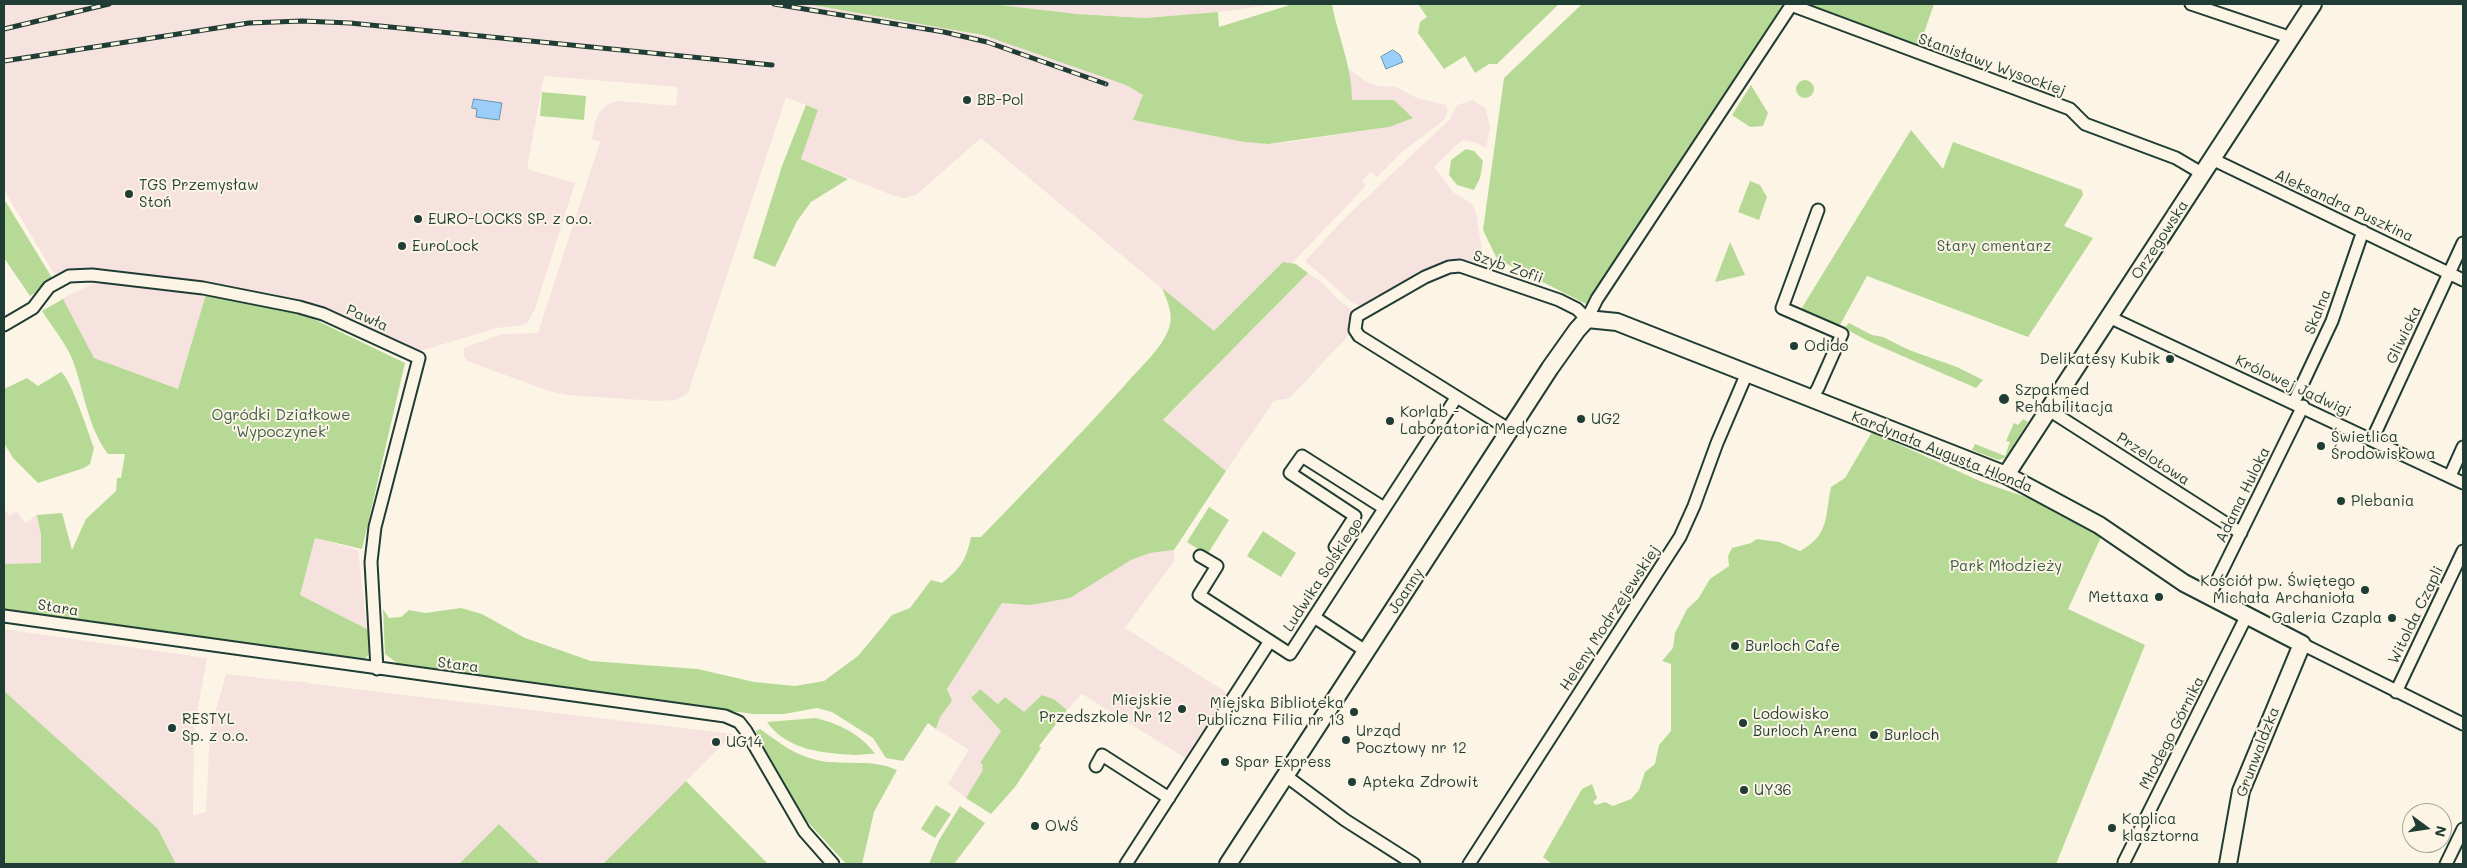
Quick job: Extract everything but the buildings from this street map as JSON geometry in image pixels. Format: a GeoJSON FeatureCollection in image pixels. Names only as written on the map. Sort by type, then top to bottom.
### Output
{"type":"FeatureCollection","features":[{"type":"Feature","properties":{"kind":"street"},"geometry":{"type":"LineString","coordinates":[[1587,319],[1597,299],[1792,4]]}},
{"type":"Feature","properties":{"kind":"street","name":"Stanisławy Wysockiej"},"geometry":{"type":"LineString","coordinates":[[1792,4],[2070,109],[2085,124],[2176,158],[2203,174]]}},
{"type":"Feature","properties":{"kind":"street"},"geometry":{"type":"LineString","coordinates":[[2191,4],[2283,35],[2290,40]]}},
{"type":"Feature","properties":{"kind":"street","name":"Orzegowska"},"geometry":{"type":"LineString","coordinates":[[2006,475],[2313,4]]}},
{"type":"Feature","properties":{"kind":"street","name":"Aleksandra Puszkina"},"geometry":{"type":"LineString","coordinates":[[2212,159],[2463,280]]}},
{"type":"Feature","properties":{"kind":"street"},"geometry":{"type":"LineString","coordinates":[[1812,398],[1842,334],[1782,308],[1818,210]]}},
{"type":"Feature","properties":{"kind":"street","name":"Skalna"},"geometry":{"type":"LineString","coordinates":[[2299,404],[2332,320],[2363,231]]}},
{"type":"Feature","properties":{"kind":"street","name":"Gliwicka"},"geometry":{"type":"LineString","coordinates":[[2372,440],[2463,243]]}},
{"type":"Feature","properties":{"kind":"street","name":"Szyb Zofii"},"geometry":{"type":"LineString","coordinates":[[1456,398],[1359,336],[1355,330],[1355,322],[1359,312],[1370,308],[1425,277],[1455,266],[1471,268],[1560,300],[1578,309],[1587,319]]}},
{"type":"Feature","properties":{"kind":"street","name":"Pawła"},"geometry":{"type":"LineString","coordinates":[[4,325],[33,308],[50,287],[69,276],[92,275],[203,288],[300,307],[323,314],[419,358],[375,527],[372,562],[377,669]]}},
{"type":"Feature","properties":{"kind":"street","name":"Królowej Jadwigi"},"geometry":{"type":"LineString","coordinates":[[2110,317],[2299,404],[2463,483]]}},
{"type":"Feature","properties":{"kind":"street","name":"Kardynała Augusta Hlonda"},"geometry":{"type":"LineString","coordinates":[[1587,319],[1617,322],[2006,475],[2092,521],[2184,583],[2209,597],[2463,724]]}},
{"type":"Feature","properties":{"kind":"street","name":"Joanny"},"geometry":{"type":"LineString","coordinates":[[1228,864],[1564,346],[1587,319]]}},
{"type":"Feature","properties":{"kind":"street","name":"Heleny Modrzejewskiej"},"geometry":{"type":"LineString","coordinates":[[1469,864],[1680,537],[1747,374]]}},
{"type":"Feature","properties":{"kind":"street"},"geometry":{"type":"LineString","coordinates":[[1456,398],[1510,430]]}},
{"type":"Feature","properties":{"kind":"street","name":"Ludwika Solskiego"},"geometry":{"type":"LineString","coordinates":[[1126,864],[1270,641],[1290,654],[1456,398]]}},
{"type":"Feature","properties":{"kind":"street","name":"Adama Huloka"},"geometry":{"type":"LineString","coordinates":[[2209,597],[2241,533],[2299,404]]}},
{"type":"Feature","properties":{"kind":"street","name":"Przelotowa"},"geometry":{"type":"LineString","coordinates":[[2049,410],[2241,533]]}},
{"type":"Feature","properties":{"kind":"street"},"geometry":{"type":"LineString","coordinates":[[2450,476],[2463,447]]}},
{"type":"Feature","properties":{"kind":"street"},"geometry":{"type":"LineString","coordinates":[[1335,547],[1355,516],[1290,473],[1302,456],[1384,508]]}},
{"type":"Feature","properties":{"kind":"street","name":"Witolda Czapli"},"geometry":{"type":"LineString","coordinates":[[2396,692],[2463,551]]}},
{"type":"Feature","properties":{"kind":"street"},"geometry":{"type":"LineString","coordinates":[[1200,556],[1217,566],[1199,595],[1270,641]]}},
{"type":"Feature","properties":{"kind":"street","name":"Stara"},"geometry":{"type":"LineString","coordinates":[[4,616],[725,716],[739,722],[804,831],[833,864]]}},
{"type":"Feature","properties":{"kind":"street"},"geometry":{"type":"LineString","coordinates":[[1314,617],[1367,652]]}},
{"type":"Feature","properties":{"kind":"street","name":"Młodego Górnika"},"geometry":{"type":"LineString","coordinates":[[2124,862],[2246,617]]}},
{"type":"Feature","properties":{"kind":"street","name":"Grunwaldzka"},"geometry":{"type":"LineString","coordinates":[[2228,864],[2241,791],[2302,644]]}},
{"type":"Feature","properties":{"kind":"street"},"geometry":{"type":"LineString","coordinates":[[1096,766],[1102,755],[1169,798]]}},
{"type":"Feature","properties":{"kind":"street"},"geometry":{"type":"LineString","coordinates":[[1286,776],[1345,820],[1414,864]]}},
{"type":"Feature","properties":{"kind":"street"},"geometry":{"type":"LineString","coordinates":[[2446,864],[2463,829]]}},
{"type":"Feature","properties":{"kind":"shaded area"},"geometry":{"type":"Polygon","coordinates":[[[4,4],[807,4],[951,28],[1010,43],[1126,85],[1144,95],[1133,120],[1244,142],[1268,144],[1291,142],[1389,127],[1394,100],[1352,100],[1347,67],[1366,82],[1379,86],[1396,87],[1417,98],[1446,105],[1448,111],[1443,121],[1402,152],[1377,177],[1371,172],[1362,180],[1366,186],[1292,263],[1283,262],[1214,332],[981,138],[916,195],[904,198],[801,159],[818,110],[786,97],[688,393],[676,400],[656,401],[567,395],[549,391],[467,361],[464,357],[464,348],[502,334],[538,333],[600,142],[592,139],[595,122],[599,113],[608,104],[620,101],[676,106],[678,87],[544,76],[527,169],[575,183],[535,309],[528,322],[523,325],[497,328],[417,352],[318,308],[87,275],[61,285],[4,190],[4,4]]]}},
{"type":"Feature","properties":{"kind":"shaded area"},"geometry":{"type":"Polygon","coordinates":[[[991,4],[1279,4],[1218,12],[1145,18],[1077,14],[991,4]]]}},
{"type":"Feature","properties":{"kind":"shaded area"},"geometry":{"type":"Polygon","coordinates":[[[1473,100],[1486,109],[1490,129],[1486,148],[1477,143],[1462,140],[1434,167],[1453,192],[1472,204],[1476,213],[1482,250],[1481,262],[1449,262],[1363,305],[1353,303],[1305,261],[1345,218],[1450,119],[1457,105],[1473,100]]]}},
{"type":"Feature","properties":{"kind":"shaded area"},"geometry":{"type":"Polygon","coordinates":[[[1308,273],[1323,283],[1336,298],[1355,312],[1357,326],[1290,398],[1274,401],[1226,471],[1163,421],[1308,273]]]}},
{"type":"Feature","properties":{"kind":"shaded area"},"geometry":{"type":"Polygon","coordinates":[[[96,282],[206,294],[178,389],[86,355],[60,300],[96,282]]]}},
{"type":"Feature","properties":{"kind":"shaded area"},"geometry":{"type":"Polygon","coordinates":[[[4,508],[9,516],[17,511],[25,523],[37,515],[62,513],[73,554],[47,572],[4,574],[4,508]]]}},
{"type":"Feature","properties":{"kind":"shaded area"},"geometry":{"type":"Polygon","coordinates":[[[315,538],[358,550],[367,629],[300,595],[315,538]]]}},
{"type":"Feature","properties":{"kind":"shaded area"},"geometry":{"type":"Polygon","coordinates":[[[1174,550],[1174,561],[1125,628],[1229,694],[1187,759],[1082,694],[1067,710],[1055,700],[1048,699],[1024,713],[1005,697],[999,704],[980,689],[971,698],[1001,731],[980,763],[983,765],[984,770],[966,798],[948,784],[969,750],[936,729],[940,717],[952,701],[947,689],[1002,603],[1044,602],[1070,598],[1131,560],[1150,553],[1174,550]]]}},
{"type":"Feature","properties":{"kind":"shaded area"},"geometry":{"type":"Polygon","coordinates":[[[4,629],[207,658],[194,729],[193,815],[206,812],[210,731],[226,674],[300,681],[733,734],[603,864],[540,864],[499,824],[459,864],[176,864],[158,829],[4,691],[4,629]]]}},
{"type":"Feature","properties":{"kind":"green space"},"geometry":{"type":"Polygon","coordinates":[[[807,4],[991,4],[1077,14],[1145,18],[1218,12],[1219,27],[1293,4],[1332,4],[1350,75],[1352,100],[1394,100],[1413,118],[1389,127],[1268,144],[1244,142],[1133,120],[1143,95],[1126,85],[983,35],[807,4]]]}},
{"type":"Feature","properties":{"kind":"green space"},"geometry":{"type":"Polygon","coordinates":[[[1418,4],[1559,4],[1497,64],[1489,64],[1475,73],[1465,56],[1444,69],[1418,33],[1420,22],[1427,17],[1418,4]]]}},
{"type":"Feature","properties":{"kind":"green space"},"geometry":{"type":"Polygon","coordinates":[[[1582,4],[1783,4],[1588,305],[1497,259],[1483,230],[1504,78],[1582,4]]]}},
{"type":"Feature","properties":{"kind":"green space"},"geometry":{"type":"Polygon","coordinates":[[[1809,4],[1934,4],[1918,50],[1863,24],[1809,4]]]}},
{"type":"Feature","properties":{"kind":"green space"},"geometry":{"type":"Polygon","coordinates":[[[1801,80],[1809,80],[1814,85],[1812,96],[1801,98],[1796,93],[1796,85],[1801,80]]]}},
{"type":"Feature","properties":{"kind":"green space"},"geometry":{"type":"Polygon","coordinates":[[[1751,85],[1768,113],[1763,126],[1750,127],[1732,115],[1751,85]]]}},
{"type":"Feature","properties":{"kind":"green space"},"geometry":{"type":"Polygon","coordinates":[[[542,92],[586,96],[584,120],[540,116],[542,92]]]}},
{"type":"Feature","properties":{"kind":"green space"},"geometry":{"type":"Polygon","coordinates":[[[806,105],[818,110],[801,159],[848,179],[811,202],[797,221],[775,267],[753,258],[782,166],[806,105]]]}},
{"type":"Feature","properties":{"kind":"green space","name":"Stary cmentarz"},"geometry":{"type":"Polygon","coordinates":[[[1911,130],[1943,169],[1953,142],[2082,190],[2083,195],[2064,226],[2093,238],[2028,337],[1867,276],[1840,325],[1800,311],[1911,130]]]}},
{"type":"Feature","properties":{"kind":"green space"},"geometry":{"type":"Polygon","coordinates":[[[1466,149],[1474,151],[1483,161],[1480,178],[1474,190],[1457,185],[1449,175],[1451,160],[1466,149]]]}},
{"type":"Feature","properties":{"kind":"green space"},"geometry":{"type":"Polygon","coordinates":[[[1750,181],[1760,185],[1767,197],[1759,220],[1738,212],[1750,181]]]}},
{"type":"Feature","properties":{"kind":"green space"},"geometry":{"type":"Polygon","coordinates":[[[4,199],[54,281],[30,296],[4,258],[4,199]]]}},
{"type":"Feature","properties":{"kind":"green space"},"geometry":{"type":"Polygon","coordinates":[[[1730,242],[1745,275],[1715,282],[1730,242]]]}},
{"type":"Feature","properties":{"kind":"green space"},"geometry":{"type":"Polygon","coordinates":[[[1283,262],[1296,264],[1308,273],[1163,420],[1226,471],[1174,550],[1150,553],[1131,560],[1070,598],[1031,605],[1002,603],[947,689],[952,701],[940,717],[936,729],[928,723],[903,761],[886,758],[873,738],[832,712],[817,708],[784,714],[754,714],[405,669],[385,654],[383,609],[389,618],[401,617],[409,610],[425,613],[461,608],[482,614],[525,638],[591,661],[698,669],[754,682],[795,686],[824,681],[858,656],[892,615],[910,608],[931,580],[942,583],[954,573],[965,558],[971,537],[981,537],[1150,358],[1166,336],[1171,318],[1162,288],[1214,331],[1283,262]]]}},
{"type":"Feature","properties":{"kind":"green space","name":"Ogródki Działkowe 'Wypoczynek'"},"geometry":{"type":"Polygon","coordinates":[[[206,294],[299,312],[405,363],[362,549],[315,538],[300,595],[367,629],[370,649],[367,657],[363,660],[358,662],[145,632],[4,609],[4,564],[41,563],[41,534],[37,515],[62,513],[72,550],[86,519],[116,491],[117,478],[121,478],[125,454],[108,454],[101,444],[91,421],[70,354],[42,311],[63,299],[94,358],[178,389],[206,294]]]}},
{"type":"Feature","properties":{"kind":"green space"},"geometry":{"type":"Polygon","coordinates":[[[1849,323],[1872,335],[1883,337],[1909,350],[1957,367],[1983,380],[1976,388],[1868,341],[1844,328],[1849,323]]]}},
{"type":"Feature","properties":{"kind":"green space"},"geometry":{"type":"Polygon","coordinates":[[[61,372],[75,395],[94,448],[90,464],[84,468],[38,483],[13,458],[4,443],[4,389],[27,378],[38,386],[61,372]]]}},
{"type":"Feature","properties":{"kind":"green space"},"geometry":{"type":"Polygon","coordinates":[[[2023,419],[2028,422],[2005,458],[1998,460],[1972,450],[1975,444],[2005,456],[2010,442],[2006,441],[2014,423],[2018,425],[2023,419]]]}},
{"type":"Feature","properties":{"kind":"green space","name":"Park Młodzieży"},"geometry":{"type":"Polygon","coordinates":[[[1872,432],[1982,482],[2060,509],[2103,533],[2068,609],[2145,645],[2056,864],[1552,864],[1543,857],[1582,789],[1592,784],[1597,798],[1593,802],[1596,805],[1605,802],[1613,806],[1631,799],[1639,790],[1645,772],[1655,764],[1659,745],[1671,731],[1671,664],[1662,661],[1673,648],[1675,633],[1687,609],[1698,599],[1710,579],[1729,566],[1728,556],[1732,548],[1751,543],[1757,539],[1779,542],[1800,551],[1810,545],[1817,538],[1824,524],[1831,487],[1845,478],[1872,432]]]}},
{"type":"Feature","properties":{"kind":"green space"},"geometry":{"type":"Polygon","coordinates":[[[1209,507],[1229,520],[1207,555],[1187,542],[1209,507]]]}},
{"type":"Feature","properties":{"kind":"green space"},"geometry":{"type":"Polygon","coordinates":[[[1263,531],[1296,553],[1281,577],[1247,556],[1263,531]]]}},
{"type":"Feature","properties":{"kind":"green space"},"geometry":{"type":"Polygon","coordinates":[[[980,689],[998,704],[1005,697],[1024,712],[1042,695],[1055,700],[1067,710],[1039,746],[1041,748],[1015,787],[991,814],[966,798],[983,770],[983,765],[980,763],[1001,731],[971,698],[980,689]]]}},
{"type":"Feature","properties":{"kind":"green space"},"geometry":{"type":"Polygon","coordinates":[[[4,691],[158,829],[176,864],[4,864],[4,691]]]}},
{"type":"Feature","properties":{"kind":"green space"},"geometry":{"type":"Polygon","coordinates":[[[816,718],[833,723],[856,735],[875,754],[855,755],[807,749],[785,739],[775,732],[767,722],[816,718]]]}},
{"type":"Feature","properties":{"kind":"green space"},"geometry":{"type":"Polygon","coordinates":[[[760,729],[788,748],[811,759],[879,765],[897,770],[874,812],[862,864],[846,864],[805,819],[760,743],[756,731],[760,729]]]}},
{"type":"Feature","properties":{"kind":"green space"},"geometry":{"type":"Polygon","coordinates":[[[686,781],[767,863],[603,864],[686,781]]]}},
{"type":"Feature","properties":{"kind":"green space"},"geometry":{"type":"Polygon","coordinates":[[[936,805],[951,814],[935,838],[921,829],[936,805]]]}},
{"type":"Feature","properties":{"kind":"green space"},"geometry":{"type":"Polygon","coordinates":[[[960,806],[985,823],[954,864],[929,864],[939,840],[960,806]]]}},
{"type":"Feature","properties":{"kind":"green space"},"geometry":{"type":"Polygon","coordinates":[[[499,824],[540,864],[459,864],[499,824]]]}},
{"type":"Feature","properties":{"kind":"water"},"geometry":{"type":"Polygon","coordinates":[[[1393,50],[1400,55],[1403,62],[1386,69],[1381,57],[1393,50]]]}},
{"type":"Feature","properties":{"kind":"water"},"geometry":{"type":"Polygon","coordinates":[[[474,99],[502,103],[499,120],[476,117],[477,109],[472,108],[474,99]]]}},
{"type":"Feature","properties":{"kind":"railway"},"geometry":{"type":"LineString","coordinates":[[4,29],[109,4]]}},
{"type":"Feature","properties":{"kind":"railway"},"geometry":{"type":"LineString","coordinates":[[774,4],[944,32],[987,42],[1106,84]]}},
{"type":"Feature","properties":{"kind":"railway"},"geometry":{"type":"LineString","coordinates":[[4,61],[249,23],[302,21],[350,23],[772,65]]}},
{"type":"Feature","properties":{"kind":"place","name":"BB-Pol"},"geometry":{"type":"Point","coordinates":[967,100]}},
{"type":"Feature","properties":{"kind":"place","name":"TGS Przemysław Stoń"},"geometry":{"type":"Point","coordinates":[129,194]}},
{"type":"Feature","properties":{"kind":"place","name":"EURO-LOCKS SP. z o.o."},"geometry":{"type":"Point","coordinates":[418,219]}},
{"type":"Feature","properties":{"kind":"place","name":"EuroLock"},"geometry":{"type":"Point","coordinates":[402,246]}},
{"type":"Feature","properties":{"kind":"place","name":"Odido"},"geometry":{"type":"Point","coordinates":[1794,346]}},
{"type":"Feature","properties":{"kind":"place","name":"Delikatesy Kubik"},"geometry":{"type":"Point","coordinates":[2170,359]}},
{"type":"Feature","properties":{"kind":"place","name":"Szpakmed Rehabilitacja"},"geometry":{"type":"Point","coordinates":[2004,399]}},
{"type":"Feature","properties":{"kind":"place","name":"UG2"},"geometry":{"type":"Point","coordinates":[1581,419]}},
{"type":"Feature","properties":{"kind":"place","name":"Korlab - Laboratoria Medyczne"},"geometry":{"type":"Point","coordinates":[1390,421]}},
{"type":"Feature","properties":{"kind":"place","name":"Świetlica Środowiskowa"},"geometry":{"type":"Point","coordinates":[2321,446]}},
{"type":"Feature","properties":{"kind":"place","name":"Plebania"},"geometry":{"type":"Point","coordinates":[2341,501]}},
{"type":"Feature","properties":{"kind":"place","name":"Kościół pw. Świętego Michała Archanioła"},"geometry":{"type":"Point","coordinates":[2365,590]}},
{"type":"Feature","properties":{"kind":"place","name":"Mettaxa"},"geometry":{"type":"Point","coordinates":[2159,597]}},
{"type":"Feature","properties":{"kind":"place","name":"Galeria Czapla"},"geometry":{"type":"Point","coordinates":[2392,618]}},
{"type":"Feature","properties":{"kind":"place","name":"Burloch Cafe"},"geometry":{"type":"Point","coordinates":[1735,646]}},
{"type":"Feature","properties":{"kind":"place","name":"Miejskie Przedszkole Nr 12"},"geometry":{"type":"Point","coordinates":[1182,709]}},
{"type":"Feature","properties":{"kind":"place","name":"Miejska Biblioteka Publiczna Filia nr 13"},"geometry":{"type":"Point","coordinates":[1354,712]}},
{"type":"Feature","properties":{"kind":"place","name":"Lodowisko Burloch Arena"},"geometry":{"type":"Point","coordinates":[1743,723]}},
{"type":"Feature","properties":{"kind":"place","name":"RESTYL Sp. z o.o."},"geometry":{"type":"Point","coordinates":[172,728]}},
{"type":"Feature","properties":{"kind":"place","name":"Burloch"},"geometry":{"type":"Point","coordinates":[1874,735]}},
{"type":"Feature","properties":{"kind":"place","name":"Urząd Pocztowy nr 12"},"geometry":{"type":"Point","coordinates":[1346,740]}},
{"type":"Feature","properties":{"kind":"place","name":"UG14"},"geometry":{"type":"Point","coordinates":[716,742]}},
{"type":"Feature","properties":{"kind":"place","name":"Spar Express"},"geometry":{"type":"Point","coordinates":[1225,762]}},
{"type":"Feature","properties":{"kind":"place","name":"Apteka Zdrowit"},"geometry":{"type":"Point","coordinates":[1352,782]}},
{"type":"Feature","properties":{"kind":"place","name":"UY36"},"geometry":{"type":"Point","coordinates":[1744,790]}},
{"type":"Feature","properties":{"kind":"place","name":"OWŚ"},"geometry":{"type":"Point","coordinates":[1035,826]}},
{"type":"Feature","properties":{"kind":"place","name":"Kaplica klasztorna"},"geometry":{"type":"Point","coordinates":[2112,828]}}]}
